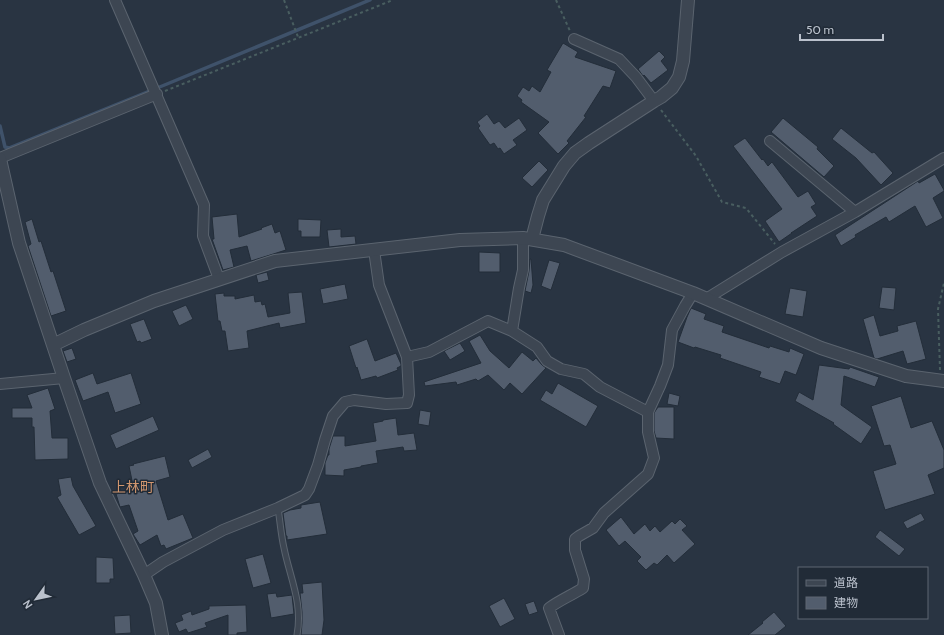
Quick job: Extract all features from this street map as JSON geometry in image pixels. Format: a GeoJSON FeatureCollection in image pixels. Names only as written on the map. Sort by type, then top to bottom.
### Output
{"type":"FeatureCollection","features":[{"type":"Feature","properties":{"kind":"street"},"geometry":{"type":"LineString","coordinates":[[115,0],[204,205],[203,236],[219,279]]}},
{"type":"Feature","properties":{"kind":"street"},"geometry":{"type":"LineString","coordinates":[[512,331],[527,238],[544,200],[564,166],[575,154],[661,97],[672,88],[679,76],[683,61],[688,0]]}},
{"type":"Feature","properties":{"kind":"street"},"geometry":{"type":"LineString","coordinates":[[574,39],[619,60],[636,77],[654,101]]}},
{"type":"Feature","properties":{"kind":"street"},"geometry":{"type":"LineString","coordinates":[[156,94],[0,159],[19,243],[53,346],[100,483],[156,603],[162,635]]}},
{"type":"Feature","properties":{"kind":"street"},"geometry":{"type":"LineString","coordinates":[[770,141],[855,212]]}},
{"type":"Feature","properties":{"kind":"street"},"geometry":{"type":"LineString","coordinates":[[706,299],[782,252],[855,212],[944,158]]}},
{"type":"Feature","properties":{"kind":"street"},"geometry":{"type":"LineString","coordinates":[[53,346],[84,330],[154,301],[275,261],[460,240],[527,238],[564,245],[693,293],[821,348],[906,376],[942,381]]}},
{"type":"Feature","properties":{"kind":"street"},"geometry":{"type":"LineString","coordinates":[[144,575],[163,562],[223,530],[278,508],[305,495],[309,489],[318,465],[324,440],[333,416],[344,402],[354,400],[386,404],[407,403],[409,395],[407,357],[379,285],[374,250]]}},
{"type":"Feature","properties":{"kind":"street"},"geometry":{"type":"LineString","coordinates":[[559,635],[549,608],[572,596],[583,588],[584,579],[575,550],[575,540],[593,528],[604,513],[648,474],[654,458],[648,432],[648,412],[668,365],[672,330],[693,293]]}},
{"type":"Feature","properties":{"kind":"street"},"geometry":{"type":"LineString","coordinates":[[407,357],[429,352],[488,321],[512,331],[537,347],[547,361],[560,369],[584,374],[600,387],[648,412]]}},
{"type":"Feature","properties":{"kind":"street"},"geometry":{"type":"LineString","coordinates":[[0,384],[64,378]]}},
{"type":"Feature","properties":{"kind":"lane"},"geometry":{"type":"LineString","coordinates":[[278,508],[284,549],[292,575],[298,603],[298,625],[296,635]]}},
{"type":"Feature","properties":{"kind":"path"},"geometry":{"type":"LineString","coordinates":[[284,0],[298,37]]}},
{"type":"Feature","properties":{"kind":"path"},"geometry":{"type":"LineString","coordinates":[[156,94],[393,0]]}},
{"type":"Feature","properties":{"kind":"path"},"geometry":{"type":"LineString","coordinates":[[556,0],[574,39]]}},
{"type":"Feature","properties":{"kind":"path"},"geometry":{"type":"LineString","coordinates":[[654,101],[696,156],[722,202],[746,208],[782,252]]}},
{"type":"Feature","properties":{"kind":"path"},"geometry":{"type":"LineString","coordinates":[[942,381],[938,309],[944,283]]}},
{"type":"Feature","properties":{"kind":"building"},"geometry":{"type":"Polygon","coordinates":[[[563,43],[578,52],[575,57],[616,71],[610,88],[603,86],[584,116],[586,117],[567,141],[569,143],[558,154],[538,133],[549,122],[521,102],[522,100],[517,96],[523,87],[529,91],[532,86],[540,92],[551,72],[547,70],[563,43]]]}},
{"type":"Feature","properties":{"kind":"building"},"geometry":{"type":"Polygon","coordinates":[[[659,51],[665,57],[661,61],[668,70],[651,83],[638,69],[659,51]]]}},
{"type":"Feature","properties":{"kind":"building"},"geometry":{"type":"Polygon","coordinates":[[[487,114],[494,124],[499,121],[505,128],[519,118],[527,130],[513,140],[517,145],[504,154],[494,143],[490,145],[478,128],[480,126],[477,122],[487,114]]]}},
{"type":"Feature","properties":{"kind":"building"},"geometry":{"type":"Polygon","coordinates":[[[783,118],[818,147],[817,149],[834,166],[824,177],[771,132],[783,118]]]}},
{"type":"Feature","properties":{"kind":"building"},"geometry":{"type":"Polygon","coordinates":[[[841,128],[872,153],[874,152],[893,173],[881,185],[856,158],[832,139],[841,128]]]}},
{"type":"Feature","properties":{"kind":"building"},"geometry":{"type":"Polygon","coordinates":[[[745,138],[768,166],[772,162],[798,197],[808,191],[816,204],[811,207],[817,216],[779,242],[765,221],[782,209],[733,146],[745,138]]]}},
{"type":"Feature","properties":{"kind":"building"},"geometry":{"type":"Polygon","coordinates":[[[539,161],[548,170],[532,187],[522,178],[539,161]]]}},
{"type":"Feature","properties":{"kind":"building"},"geometry":{"type":"Polygon","coordinates":[[[935,174],[944,191],[933,198],[943,218],[926,227],[915,206],[889,222],[886,217],[855,235],[856,237],[841,246],[835,235],[918,181],[919,183],[935,174]]]}},
{"type":"Feature","properties":{"kind":"building"},"geometry":{"type":"Polygon","coordinates":[[[237,214],[239,237],[272,224],[275,233],[280,231],[286,250],[251,261],[247,246],[230,250],[234,267],[223,270],[212,239],[214,239],[212,217],[237,214]]]}},
{"type":"Feature","properties":{"kind":"building"},"geometry":{"type":"Polygon","coordinates":[[[32,219],[51,272],[53,271],[66,311],[51,316],[28,246],[31,244],[25,222],[32,219]]]}},
{"type":"Feature","properties":{"kind":"building"},"geometry":{"type":"Polygon","coordinates":[[[298,219],[321,220],[320,237],[301,237],[301,231],[298,231],[298,219]]]}},
{"type":"Feature","properties":{"kind":"building"},"geometry":{"type":"Polygon","coordinates":[[[341,229],[341,237],[355,236],[356,244],[329,247],[327,230],[341,229]]]}},
{"type":"Feature","properties":{"kind":"building"},"geometry":{"type":"Polygon","coordinates":[[[479,252],[500,253],[500,272],[479,272],[479,252]]]}},
{"type":"Feature","properties":{"kind":"building"},"geometry":{"type":"Polygon","coordinates":[[[530,259],[533,285],[531,293],[525,291],[530,259]]]}},
{"type":"Feature","properties":{"kind":"building"},"geometry":{"type":"Polygon","coordinates":[[[549,260],[560,263],[551,290],[541,286],[549,260]]]}},
{"type":"Feature","properties":{"kind":"building"},"geometry":{"type":"Polygon","coordinates":[[[267,272],[269,280],[258,283],[256,275],[267,272]]]}},
{"type":"Feature","properties":{"kind":"building"},"geometry":{"type":"Polygon","coordinates":[[[345,284],[348,299],[323,304],[320,289],[345,284]]]}},
{"type":"Feature","properties":{"kind":"building"},"geometry":{"type":"Polygon","coordinates":[[[882,287],[896,288],[894,310],[879,308],[882,287]]]}},
{"type":"Feature","properties":{"kind":"building"},"geometry":{"type":"Polygon","coordinates":[[[790,288],[807,291],[803,317],[785,314],[790,288]]]}},
{"type":"Feature","properties":{"kind":"building"},"geometry":{"type":"Polygon","coordinates":[[[302,292],[306,323],[280,328],[279,323],[247,331],[249,348],[228,351],[225,331],[222,331],[220,321],[218,321],[215,294],[224,293],[224,296],[235,296],[235,299],[254,295],[255,302],[261,301],[262,305],[265,304],[268,317],[290,313],[288,293],[302,292]]]}},
{"type":"Feature","properties":{"kind":"building"},"geometry":{"type":"Polygon","coordinates":[[[186,305],[193,319],[179,326],[172,311],[186,305]]]}},
{"type":"Feature","properties":{"kind":"building"},"geometry":{"type":"Polygon","coordinates":[[[691,308],[706,314],[704,319],[724,326],[722,332],[769,348],[770,346],[789,352],[790,348],[804,354],[796,375],[785,371],[780,384],[759,377],[761,372],[720,358],[721,355],[678,342],[691,308]]]}},
{"type":"Feature","properties":{"kind":"building"},"geometry":{"type":"Polygon","coordinates":[[[874,315],[880,336],[898,331],[897,326],[916,321],[926,359],[907,364],[903,351],[877,359],[874,358],[863,319],[874,315]]]}},
{"type":"Feature","properties":{"kind":"building"},"geometry":{"type":"Polygon","coordinates":[[[144,319],[152,339],[141,343],[140,341],[137,342],[130,324],[144,319]]]}},
{"type":"Feature","properties":{"kind":"building"},"geometry":{"type":"Polygon","coordinates":[[[480,335],[490,351],[509,368],[522,352],[533,361],[536,358],[546,368],[522,394],[510,383],[504,390],[488,375],[478,381],[476,379],[457,385],[456,382],[425,386],[424,382],[481,363],[469,341],[480,335]]]}},
{"type":"Feature","properties":{"kind":"building"},"geometry":{"type":"Polygon","coordinates":[[[367,339],[375,361],[396,353],[401,364],[401,366],[397,368],[398,370],[377,378],[376,376],[361,380],[349,346],[367,339]]]}},
{"type":"Feature","properties":{"kind":"building"},"geometry":{"type":"Polygon","coordinates":[[[460,343],[465,351],[450,360],[444,351],[460,343]]]}},
{"type":"Feature","properties":{"kind":"building"},"geometry":{"type":"Polygon","coordinates":[[[72,348],[76,359],[67,362],[63,351],[72,348]]]}},
{"type":"Feature","properties":{"kind":"building"},"geometry":{"type":"Polygon","coordinates":[[[819,365],[849,369],[850,367],[879,377],[875,387],[844,376],[841,405],[872,427],[861,444],[833,424],[834,423],[795,401],[799,392],[813,400],[819,365]]]}},
{"type":"Feature","properties":{"kind":"building"},"geometry":{"type":"Polygon","coordinates":[[[93,373],[97,384],[131,373],[141,404],[115,413],[108,392],[83,401],[75,380],[93,373]]]}},
{"type":"Feature","properties":{"kind":"building"},"geometry":{"type":"Polygon","coordinates":[[[558,383],[598,406],[586,427],[540,400],[546,390],[552,394],[558,383]]]}},
{"type":"Feature","properties":{"kind":"building"},"geometry":{"type":"Polygon","coordinates":[[[48,388],[55,409],[50,411],[52,438],[68,438],[68,459],[35,460],[34,427],[32,427],[32,418],[12,418],[12,408],[32,408],[27,395],[48,388]]]}},
{"type":"Feature","properties":{"kind":"building"},"geometry":{"type":"Polygon","coordinates":[[[669,393],[680,396],[678,406],[667,404],[669,393]]]}},
{"type":"Feature","properties":{"kind":"building"},"geometry":{"type":"Polygon","coordinates":[[[901,396],[911,428],[932,421],[944,450],[944,468],[928,475],[935,494],[885,510],[873,471],[896,464],[890,445],[884,446],[871,406],[901,396]]]}},
{"type":"Feature","properties":{"kind":"building"},"geometry":{"type":"Polygon","coordinates":[[[658,407],[674,407],[674,439],[656,438],[654,431],[654,413],[658,407]]]}},
{"type":"Feature","properties":{"kind":"building"},"geometry":{"type":"Polygon","coordinates":[[[420,410],[431,412],[429,426],[418,424],[420,410]]]}},
{"type":"Feature","properties":{"kind":"building"},"geometry":{"type":"Polygon","coordinates":[[[153,416],[159,430],[116,449],[110,435],[153,416]]]}},
{"type":"Feature","properties":{"kind":"building"},"geometry":{"type":"Polygon","coordinates":[[[396,418],[398,435],[414,433],[417,450],[404,451],[403,447],[376,451],[378,463],[344,470],[344,476],[325,475],[325,463],[329,455],[329,449],[333,436],[345,436],[345,446],[376,441],[373,423],[396,418]]]}},
{"type":"Feature","properties":{"kind":"building"},"geometry":{"type":"Polygon","coordinates":[[[208,449],[212,457],[192,468],[188,460],[208,449]]]}},
{"type":"Feature","properties":{"kind":"building"},"geometry":{"type":"Polygon","coordinates":[[[165,456],[170,477],[156,481],[168,520],[183,514],[193,538],[166,549],[164,545],[161,546],[157,535],[140,545],[133,534],[138,531],[129,505],[120,507],[116,494],[134,490],[129,466],[165,456]]]}},
{"type":"Feature","properties":{"kind":"building"},"geometry":{"type":"Polygon","coordinates":[[[71,477],[73,486],[96,526],[79,535],[57,497],[61,495],[58,479],[71,477]]]}},
{"type":"Feature","properties":{"kind":"building"},"geometry":{"type":"Polygon","coordinates":[[[320,502],[327,534],[287,540],[283,513],[301,508],[301,505],[320,502]]]}},
{"type":"Feature","properties":{"kind":"building"},"geometry":{"type":"Polygon","coordinates":[[[921,513],[925,520],[907,529],[903,522],[921,513]]]}},
{"type":"Feature","properties":{"kind":"building"},"geometry":{"type":"Polygon","coordinates":[[[621,517],[634,534],[645,524],[650,531],[655,526],[660,532],[672,521],[675,524],[680,519],[687,526],[682,530],[695,544],[674,563],[667,555],[657,565],[654,563],[646,570],[637,561],[641,557],[625,541],[619,546],[606,530],[621,517]]]}},
{"type":"Feature","properties":{"kind":"building"},"geometry":{"type":"Polygon","coordinates":[[[880,530],[905,549],[899,556],[875,537],[880,530]]]}},
{"type":"Feature","properties":{"kind":"building"},"geometry":{"type":"Polygon","coordinates":[[[263,554],[271,583],[253,588],[245,559],[263,554]]]}},
{"type":"Feature","properties":{"kind":"building"},"geometry":{"type":"Polygon","coordinates":[[[96,557],[113,558],[114,579],[110,579],[110,583],[96,583],[96,557]]]}},
{"type":"Feature","properties":{"kind":"building"},"geometry":{"type":"Polygon","coordinates":[[[322,582],[324,620],[322,635],[301,635],[302,612],[300,593],[303,593],[302,584],[322,582]]]}},
{"type":"Feature","properties":{"kind":"building"},"geometry":{"type":"Polygon","coordinates":[[[276,593],[277,597],[292,595],[294,614],[271,618],[267,594],[276,593]]]}},
{"type":"Feature","properties":{"kind":"building"},"geometry":{"type":"Polygon","coordinates":[[[504,598],[515,619],[500,627],[489,606],[504,598]]]}},
{"type":"Feature","properties":{"kind":"building"},"geometry":{"type":"Polygon","coordinates":[[[534,601],[538,612],[529,615],[525,604],[534,601]]]}},
{"type":"Feature","properties":{"kind":"building"},"geometry":{"type":"Polygon","coordinates":[[[246,605],[247,632],[237,633],[237,635],[228,635],[228,615],[205,623],[207,627],[188,633],[186,629],[179,632],[175,623],[183,620],[181,615],[191,611],[192,615],[209,609],[209,606],[246,605]]]}},
{"type":"Feature","properties":{"kind":"building"},"geometry":{"type":"Polygon","coordinates":[[[774,612],[786,626],[775,635],[748,635],[763,623],[762,622],[774,612]]]}},
{"type":"Feature","properties":{"kind":"building"},"geometry":{"type":"Polygon","coordinates":[[[130,615],[131,633],[115,634],[114,616],[130,615]]]}},
{"type":"Feature","properties":{"kind":"waterway"},"geometry":{"type":"LineString","coordinates":[[0,126],[5,147],[9,148],[370,0]]}},
{"type":"Feature","properties":{"kind":"district","name":"上林町"},"geometry":{"type":"Point","coordinates":[133,487]}}]}
